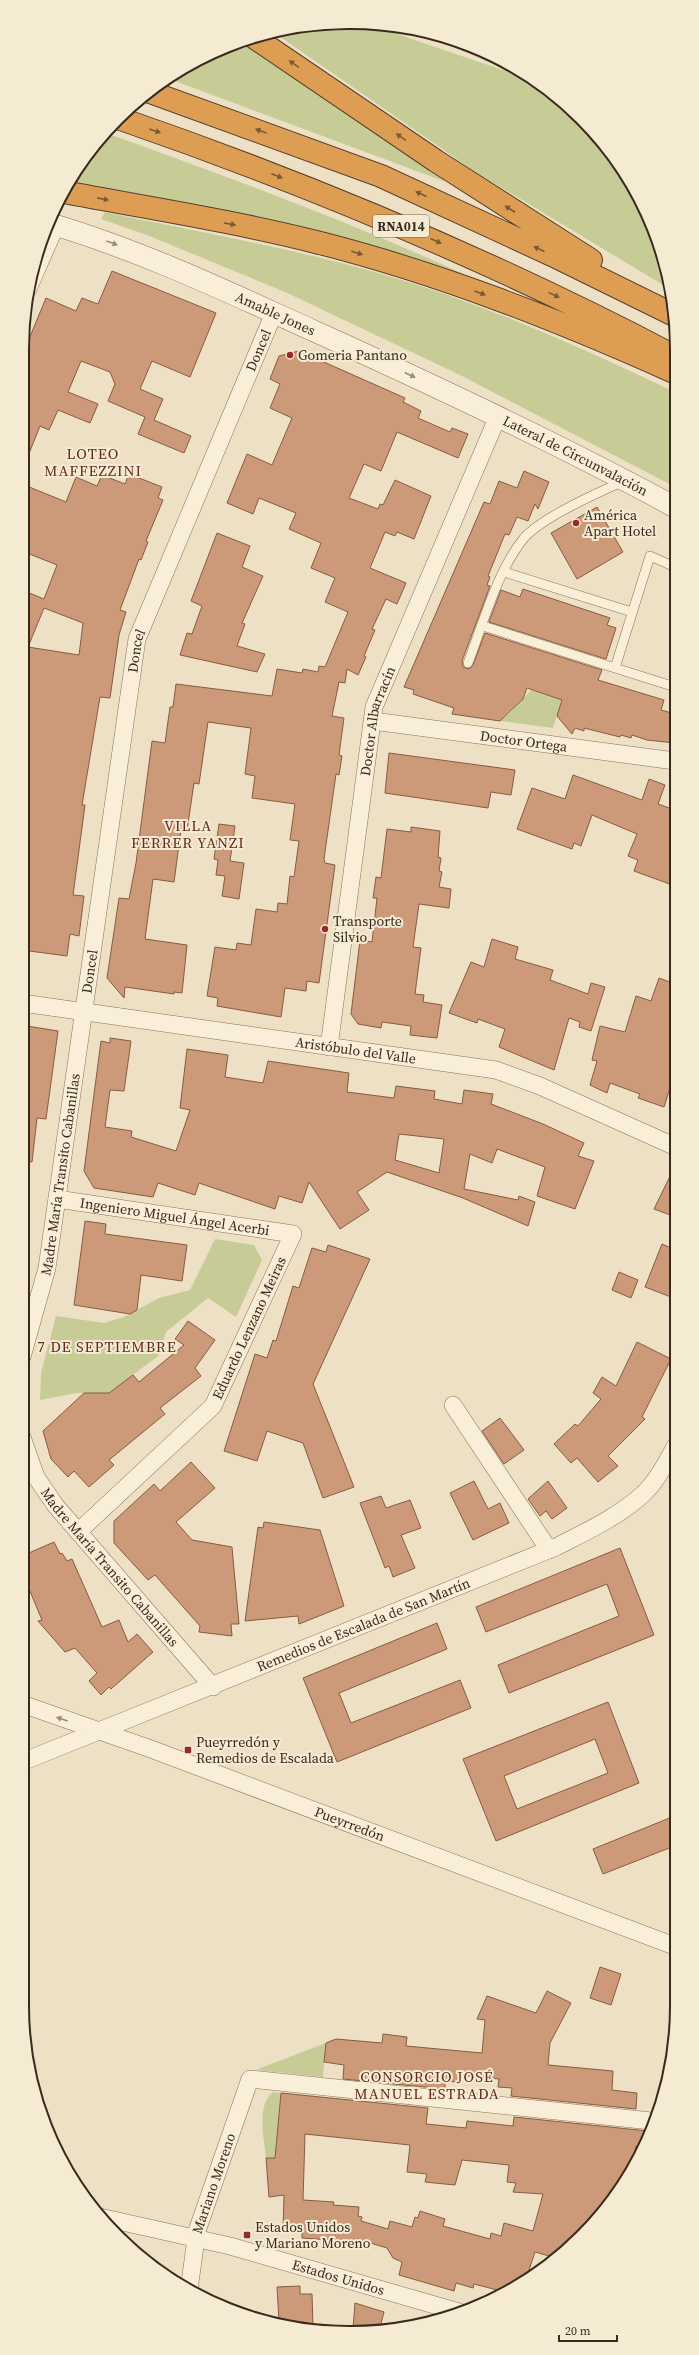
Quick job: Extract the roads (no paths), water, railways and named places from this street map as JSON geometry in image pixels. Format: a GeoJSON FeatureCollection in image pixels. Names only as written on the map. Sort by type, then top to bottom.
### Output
{"type":"FeatureCollection","features":[{"type":"Feature","properties":{"kind":"highway"},"geometry":{"type":"LineString","coordinates":[[261,42],[521,217],[667,306]]}},
{"type":"Feature","properties":{"kind":"highway","name":"RNA014"},"geometry":{"type":"LineString","coordinates":[[155,94],[381,176],[552,255],[667,313]]}},
{"type":"Feature","properties":{"kind":"highway","name":"RNA014"},"geometry":{"type":"LineString","coordinates":[[125,121],[286,179],[430,238],[546,291],[670,354]]}},
{"type":"Feature","properties":{"kind":"highway"},"geometry":{"type":"LineString","coordinates":[[70,193],[253,228],[361,254],[525,309],[670,370]]}},
{"type":"Feature","properties":{"kind":"street","name":"Amable Jones"},"geometry":{"type":"LineString","coordinates":[[54,225],[130,250],[274,313],[498,416]]}},
{"type":"Feature","properties":{"kind":"street","name":"Doncel"},"geometry":{"type":"LineString","coordinates":[[83,1012],[137,639],[274,313]]}},
{"type":"Feature","properties":{"kind":"street","name":"Lateral de Circunvalación"},"geometry":{"type":"LineString","coordinates":[[498,416],[670,504]]}},
{"type":"Feature","properties":{"kind":"street","name":"Doctor Albarracín"},"geometry":{"type":"LineString","coordinates":[[329,1047],[374,708],[498,416]]}},
{"type":"Feature","properties":{"kind":"street","name":"Doctor Ortega"},"geometry":{"type":"LineString","coordinates":[[372,721],[670,760]]}},
{"type":"Feature","properties":{"kind":"street","name":"Aristóbulo del Valle"},"geometry":{"type":"LineString","coordinates":[[29,1004],[496,1070],[540,1086],[670,1144]]}},
{"type":"Feature","properties":{"kind":"street","name":"Madre María Transito Cabanillas"},"geometry":{"type":"LineString","coordinates":[[29,1333],[47,1268],[83,1012]]}},
{"type":"Feature","properties":{"kind":"street","name":"Ingeniero Miguel Ángel Acerbi"},"geometry":{"type":"LineString","coordinates":[[57,1199],[293,1234]]}},
{"type":"Feature","properties":{"kind":"street","name":"Eduardo Lenzano Meiras"},"geometry":{"type":"LineString","coordinates":[[78,1532],[213,1406],[293,1234]]}},
{"type":"Feature","properties":{"kind":"street"},"geometry":{"type":"LineString","coordinates":[[453,1404],[549,1550]]}},
{"type":"Feature","properties":{"kind":"street","name":"Madre María Transito Cabanillas"},"geometry":{"type":"LineString","coordinates":[[29,1457],[36,1477],[55,1505],[213,1687]]}},
{"type":"Feature","properties":{"kind":"street","name":"Remedios de Escalada de San Martín"},"geometry":{"type":"LineString","coordinates":[[29,1759],[213,1687],[549,1550],[617,1515],[642,1496],[663,1470],[670,1457]]}},
{"type":"Feature","properties":{"kind":"street","name":"Pueyrredón"},"geometry":{"type":"LineString","coordinates":[[29,1707],[170,1756],[670,1944]]}},
{"type":"Feature","properties":{"kind":"street","name":"Mariano Moreno"},"geometry":{"type":"LineString","coordinates":[[190,2283],[196,2239],[250,2079],[649,2121]]}},
{"type":"Feature","properties":{"kind":"street","name":"Estados Unidos"},"geometry":{"type":"LineString","coordinates":[[111,2220],[230,2246],[451,2310]]}},
{"type":"Feature","properties":{"kind":"lane"},"geometry":{"type":"LineString","coordinates":[[468,663],[504,572],[525,538],[535,530],[587,498],[625,480]]}},
{"type":"Feature","properties":{"kind":"lane"},"geometry":{"type":"LineString","coordinates":[[615,668],[650,556],[670,565]]}},
{"type":"Feature","properties":{"kind":"lane"},"geometry":{"type":"LineString","coordinates":[[504,572],[632,612]]}},
{"type":"Feature","properties":{"kind":"lane"},"geometry":{"type":"LineString","coordinates":[[483,626],[670,685]]}},
{"type":"Feature","properties":{"kind":"place","name":"Gomeria Pantano"},"geometry":{"type":"Point","coordinates":[290,355]}},
{"type":"Feature","properties":{"kind":"place","name":"América Apart Hotel"},"geometry":{"type":"Point","coordinates":[576,523]}},
{"type":"Feature","properties":{"kind":"place","name":"Transporte Silvio"},"geometry":{"type":"Point","coordinates":[325,929]}},
{"type":"Feature","properties":{"kind":"place","name":"Pueyrredón y Remedios de Escalada"},"geometry":{"type":"Point","coordinates":[188,1750]}},
{"type":"Feature","properties":{"kind":"place","name":"Estados Unidos y Mariano Moreno"},"geometry":{"type":"Point","coordinates":[247,2235]}},
{"type":"Feature","properties":{"kind":"district","name":"LOTEO MAFFEZZINI"},"geometry":{"type":"Point","coordinates":[93,462]}},
{"type":"Feature","properties":{"kind":"district","name":"VILLA FERRER YANZI"},"geometry":{"type":"Point","coordinates":[188,834]}},
{"type":"Feature","properties":{"kind":"district","name":"7 DE SEPTIEMBRE"},"geometry":{"type":"Point","coordinates":[107,1346]}},
{"type":"Feature","properties":{"kind":"district","name":"CONSORCIO JOSÉ MANUEL ESTRADA"},"geometry":{"type":"Point","coordinates":[427,2084]}}]}
